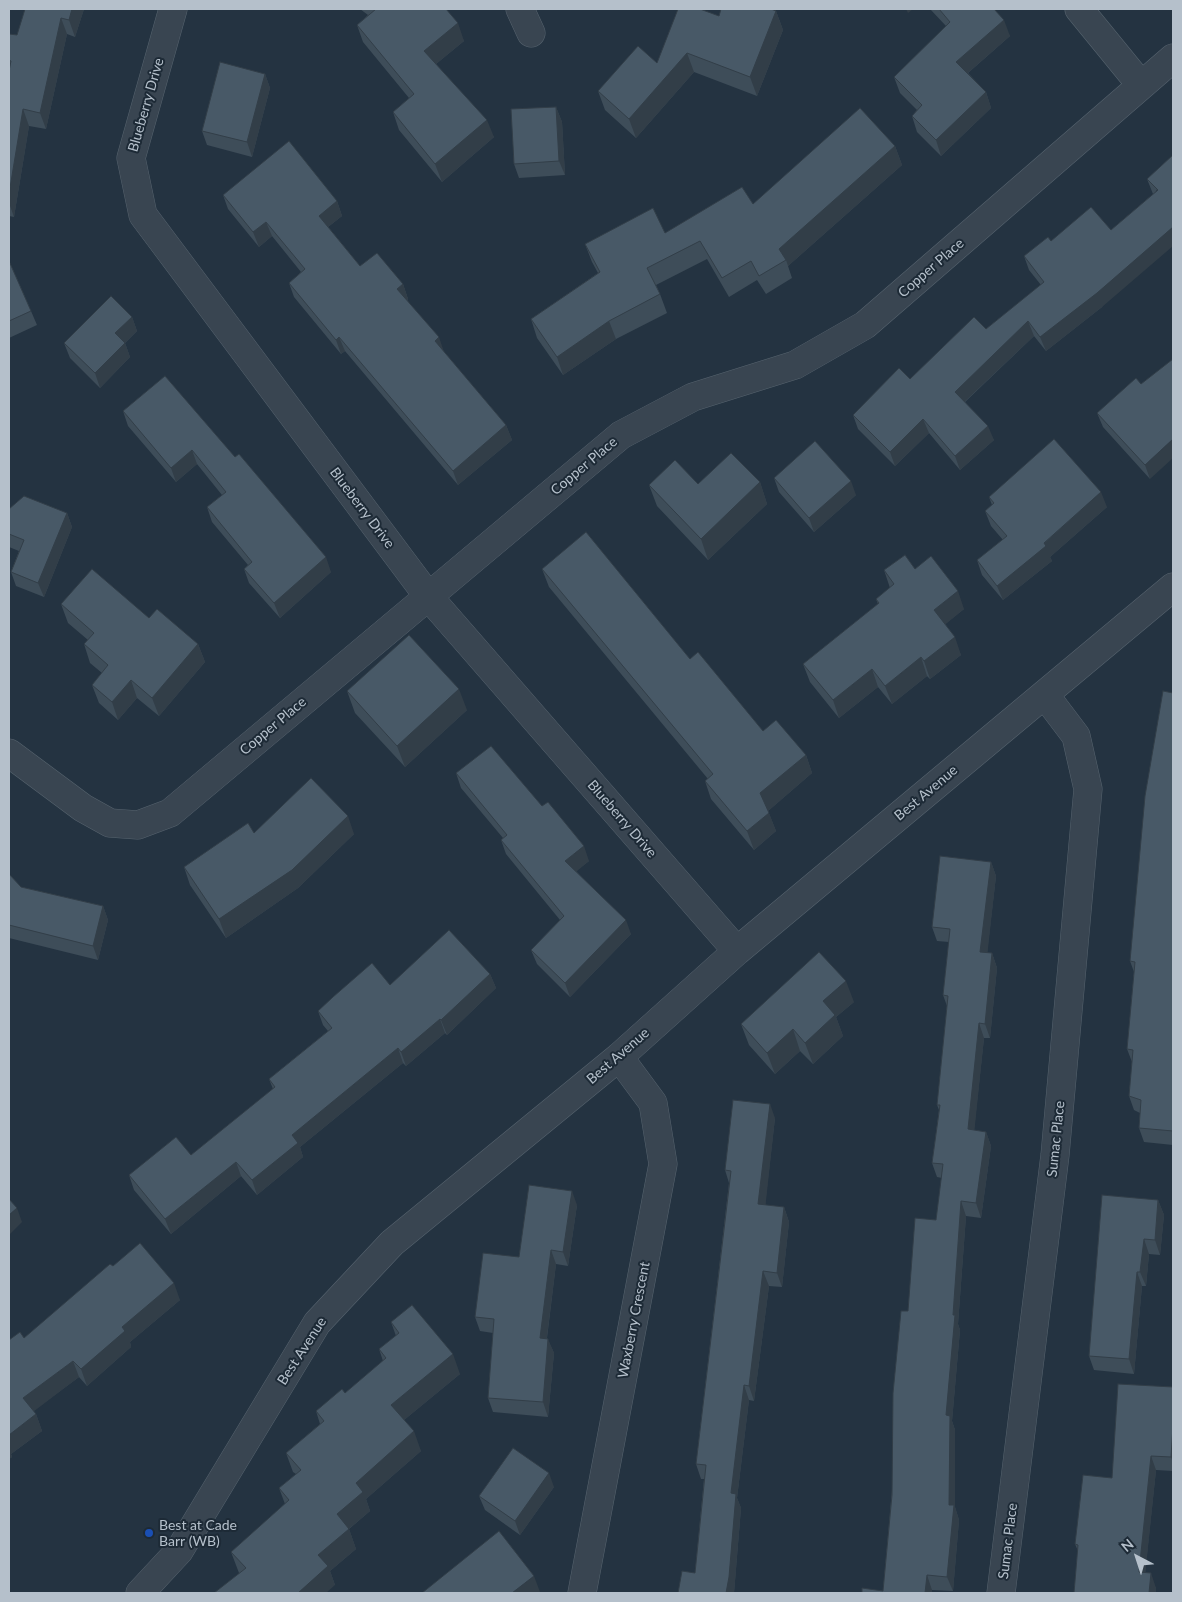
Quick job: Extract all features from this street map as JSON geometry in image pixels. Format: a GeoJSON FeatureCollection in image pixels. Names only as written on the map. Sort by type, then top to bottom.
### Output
{"type":"FeatureCollection","features":[{"type":"Feature","properties":{"kind":"street","name":"Blueberry Drive"},"geometry":{"type":"LineString","coordinates":[[174,9],[131,158],[143,215],[428,596],[736,951]]}},
{"type":"Feature","properties":{"kind":"street"},"geometry":{"type":"LineString","coordinates":[[1079,9],[1141,85]]}},
{"type":"Feature","properties":{"kind":"street","name":"Copper Place"},"geometry":{"type":"LineString","coordinates":[[9,753],[83,808],[110,824],[138,825],[170,812],[621,435],[692,397],[795,365],[864,325],[1173,58]]}},
{"type":"Feature","properties":{"kind":"street","name":"Best Avenue"},"geometry":{"type":"LineString","coordinates":[[140,1593],[179,1551],[317,1323],[392,1243],[619,1057],[736,951],[1173,587]]}},
{"type":"Feature","properties":{"kind":"street","name":"Sumac Place"},"geometry":{"type":"LineString","coordinates":[[1001,1593],[1055,1155],[1088,789],[1076,736],[1045,695]]}},
{"type":"Feature","properties":{"kind":"street","name":"Waxberry Crescent"},"geometry":{"type":"LineString","coordinates":[[582,1593],[663,1164],[653,1103],[619,1057]]}},
{"type":"Feature","properties":{"kind":"building"},"geometry":{"type":"Polygon","coordinates":[[[25,9],[72,9],[69,20],[61,18],[40,113],[23,109],[9,194],[9,71],[11,61],[9,60],[9,34],[17,35],[25,9]]]}},
{"type":"Feature","properties":{"kind":"building"},"geometry":{"type":"Polygon","coordinates":[[[376,9],[446,9],[458,23],[424,51],[487,120],[435,164],[393,112],[414,94],[357,25],[376,9]]]}},
{"type":"Feature","properties":{"kind":"building"},"geometry":{"type":"Polygon","coordinates":[[[678,9],[700,9],[719,16],[721,9],[771,9],[776,11],[750,77],[687,53],[629,119],[598,91],[638,46],[657,63],[678,9]]]}},
{"type":"Feature","properties":{"kind":"building"},"geometry":{"type":"Polygon","coordinates":[[[939,9],[994,9],[1004,20],[956,62],[986,92],[936,140],[912,116],[922,105],[894,77],[950,22],[939,9]]]}},
{"type":"Feature","properties":{"kind":"building"},"geometry":{"type":"Polygon","coordinates":[[[220,62],[265,74],[247,142],[202,131],[220,62]]]}},
{"type":"Feature","properties":{"kind":"building"},"geometry":{"type":"Polygon","coordinates":[[[556,107],[559,161],[514,164],[511,109],[556,107]]]}},
{"type":"Feature","properties":{"kind":"building"},"geometry":{"type":"Polygon","coordinates":[[[860,108],[895,146],[779,249],[786,260],[759,276],[751,261],[722,278],[700,241],[647,268],[660,294],[609,321],[557,357],[531,319],[600,272],[585,244],[653,208],[665,233],[742,187],[753,204],[860,108]]]}},
{"type":"Feature","properties":{"kind":"building"},"geometry":{"type":"Polygon","coordinates":[[[289,141],[337,201],[319,216],[360,266],[377,253],[403,284],[397,289],[439,337],[435,341],[506,425],[453,471],[339,337],[336,340],[289,283],[305,269],[266,222],[253,232],[223,195],[289,141]]]}},
{"type":"Feature","properties":{"kind":"building"},"geometry":{"type":"Polygon","coordinates":[[[1173,155],[1173,227],[1097,293],[1040,337],[1028,321],[955,392],[988,426],[955,456],[923,419],[890,452],[853,415],[899,368],[910,379],[974,317],[986,329],[1044,282],[1024,256],[1048,237],[1051,241],[1091,207],[1111,230],[1158,190],[1147,179],[1173,155]]]}},
{"type":"Feature","properties":{"kind":"building"},"geometry":{"type":"Polygon","coordinates":[[[9,261],[31,311],[9,321],[9,261]]]}},
{"type":"Feature","properties":{"kind":"building"},"geometry":{"type":"Polygon","coordinates":[[[111,296],[132,317],[115,333],[125,343],[95,373],[64,343],[111,296]]]}},
{"type":"Feature","properties":{"kind":"building"},"geometry":{"type":"Polygon","coordinates":[[[1173,359],[1173,439],[1145,465],[1097,413],[1136,378],[1141,384],[1173,359]]]}},
{"type":"Feature","properties":{"kind":"building"},"geometry":{"type":"Polygon","coordinates":[[[165,376],[235,457],[239,454],[326,557],[274,603],[244,569],[252,562],[207,507],[226,492],[192,450],[171,468],[123,411],[165,376]]]}},
{"type":"Feature","properties":{"kind":"building"},"geometry":{"type":"Polygon","coordinates":[[[1054,439],[1101,492],[1044,543],[1046,546],[997,586],[977,560],[1007,536],[985,511],[994,503],[989,497],[1054,439]]]}},
{"type":"Feature","properties":{"kind":"building"},"geometry":{"type":"Polygon","coordinates":[[[815,441],[851,481],[809,518],[774,478],[815,441]]]}},
{"type":"Feature","properties":{"kind":"building"},"geometry":{"type":"Polygon","coordinates":[[[731,453],[760,482],[701,539],[649,485],[675,460],[698,484],[731,453]]]}},
{"type":"Feature","properties":{"kind":"building"},"geometry":{"type":"Polygon","coordinates":[[[24,496],[67,513],[38,583],[11,572],[24,540],[9,534],[9,509],[24,496]]]}},
{"type":"Feature","properties":{"kind":"building"},"geometry":{"type":"Polygon","coordinates":[[[586,532],[690,659],[698,652],[763,731],[776,720],[806,755],[760,793],[769,813],[747,831],[705,781],[713,774],[542,569],[586,532]]]}},
{"type":"Feature","properties":{"kind":"building"},"geometry":{"type":"Polygon","coordinates":[[[905,555],[915,569],[931,556],[958,591],[934,610],[955,637],[924,661],[921,657],[885,686],[872,669],[833,700],[803,664],[879,603],[876,599],[894,584],[884,570],[905,555]]]}},
{"type":"Feature","properties":{"kind":"building"},"geometry":{"type":"Polygon","coordinates":[[[92,569],[149,618],[157,609],[198,644],[152,698],[131,680],[112,702],[92,685],[108,665],[84,644],[94,633],[61,604],[92,569]]]}},
{"type":"Feature","properties":{"kind":"building"},"geometry":{"type":"Polygon","coordinates":[[[409,635],[459,689],[397,746],[347,691],[409,635]]]}},
{"type":"Feature","properties":{"kind":"building"},"geometry":{"type":"Polygon","coordinates":[[[1163,691],[1173,693],[1173,1131],[1139,1128],[1141,1100],[1129,1096],[1133,1050],[1127,1049],[1135,962],[1130,961],[1145,796],[1163,691]]]}},
{"type":"Feature","properties":{"kind":"building"},"geometry":{"type":"Polygon","coordinates":[[[491,746],[542,806],[548,802],[584,846],[565,861],[626,920],[565,983],[531,950],[564,916],[501,840],[507,835],[456,773],[491,746]]]}},
{"type":"Feature","properties":{"kind":"building"},"geometry":{"type":"Polygon","coordinates":[[[311,778],[348,816],[292,870],[219,919],[184,867],[248,823],[254,833],[311,778]]]}},
{"type":"Feature","properties":{"kind":"building"},"geometry":{"type":"Polygon","coordinates":[[[940,856],[991,862],[980,952],[992,953],[985,1024],[979,1023],[968,1129],[986,1132],[976,1203],[961,1201],[953,1315],[955,1315],[946,1415],[950,1416],[949,1505],[954,1505],[947,1577],[927,1575],[925,1593],[862,1593],[862,1588],[883,1591],[892,1495],[893,1393],[901,1311],[908,1311],[915,1218],[936,1220],[943,1164],[932,1163],[940,1105],[937,1105],[948,996],[943,995],[950,929],[932,927],[940,856]]]}},
{"type":"Feature","properties":{"kind":"building"},"geometry":{"type":"Polygon","coordinates":[[[9,874],[21,887],[103,906],[93,946],[9,925],[9,874]]]}},
{"type":"Feature","properties":{"kind":"building"},"geometry":{"type":"Polygon","coordinates":[[[449,930],[490,974],[441,1020],[401,1052],[398,1048],[292,1135],[298,1143],[252,1180],[236,1162],[165,1219],[129,1175],[176,1137],[191,1155],[275,1087],[269,1079],[332,1028],[318,1011],[333,997],[372,963],[390,985],[449,930]]]}},
{"type":"Feature","properties":{"kind":"building"},"geometry":{"type":"Polygon","coordinates":[[[819,952],[846,981],[823,1001],[835,1015],[805,1043],[793,1029],[767,1053],[741,1024],[819,952]]]}},
{"type":"Feature","properties":{"kind":"building"},"geometry":{"type":"Polygon","coordinates":[[[733,1100],[770,1104],[758,1204],[784,1207],[777,1273],[763,1271],[749,1386],[744,1385],[731,1493],[736,1494],[726,1593],[678,1593],[682,1571],[695,1573],[706,1465],[696,1464],[731,1171],[725,1170],[733,1100]]]}},
{"type":"Feature","properties":{"kind":"building"},"geometry":{"type":"Polygon","coordinates":[[[529,1185],[572,1191],[563,1252],[551,1250],[540,1338],[548,1339],[543,1402],[488,1398],[494,1319],[475,1317],[483,1253],[519,1257],[529,1185]]]}},
{"type":"Feature","properties":{"kind":"building"},"geometry":{"type":"Polygon","coordinates":[[[1102,1195],[1158,1200],[1155,1240],[1144,1239],[1140,1272],[1137,1272],[1129,1359],[1089,1356],[1102,1195]]]}},
{"type":"Feature","properties":{"kind":"building"},"geometry":{"type":"Polygon","coordinates":[[[9,1199],[17,1208],[9,1215],[9,1199]]]}},
{"type":"Feature","properties":{"kind":"building"},"geometry":{"type":"Polygon","coordinates":[[[140,1243],[174,1283],[122,1327],[125,1331],[81,1369],[73,1361],[23,1398],[36,1414],[9,1435],[9,1340],[20,1332],[24,1338],[110,1264],[113,1266],[140,1243]]]}},
{"type":"Feature","properties":{"kind":"building"},"geometry":{"type":"Polygon","coordinates":[[[412,1305],[453,1354],[391,1405],[414,1431],[356,1483],[363,1492],[337,1514],[349,1529],[318,1555],[328,1566],[298,1593],[214,1593],[246,1568],[231,1552],[289,1500],[279,1488],[301,1470],[286,1453],[324,1421],[316,1411],[342,1389],[345,1393],[386,1358],[379,1349],[399,1333],[391,1322],[412,1305]]]}},
{"type":"Feature","properties":{"kind":"building"},"geometry":{"type":"Polygon","coordinates":[[[1118,1384],[1173,1387],[1171,1457],[1151,1456],[1139,1572],[1151,1573],[1149,1593],[1074,1593],[1078,1545],[1075,1544],[1083,1475],[1112,1478],[1118,1384]]]}},
{"type":"Feature","properties":{"kind":"building"},"geometry":{"type":"Polygon","coordinates":[[[513,1448],[549,1473],[515,1521],[479,1496],[513,1448]]]}},
{"type":"Feature","properties":{"kind":"building"},"geometry":{"type":"Polygon","coordinates":[[[499,1531],[534,1576],[512,1593],[422,1593],[499,1531]]]}},
{"type":"Feature","properties":{"kind":"place","name":"Best at Cade Barr (WB)"},"geometry":{"type":"Point","coordinates":[149,1533]}}]}
